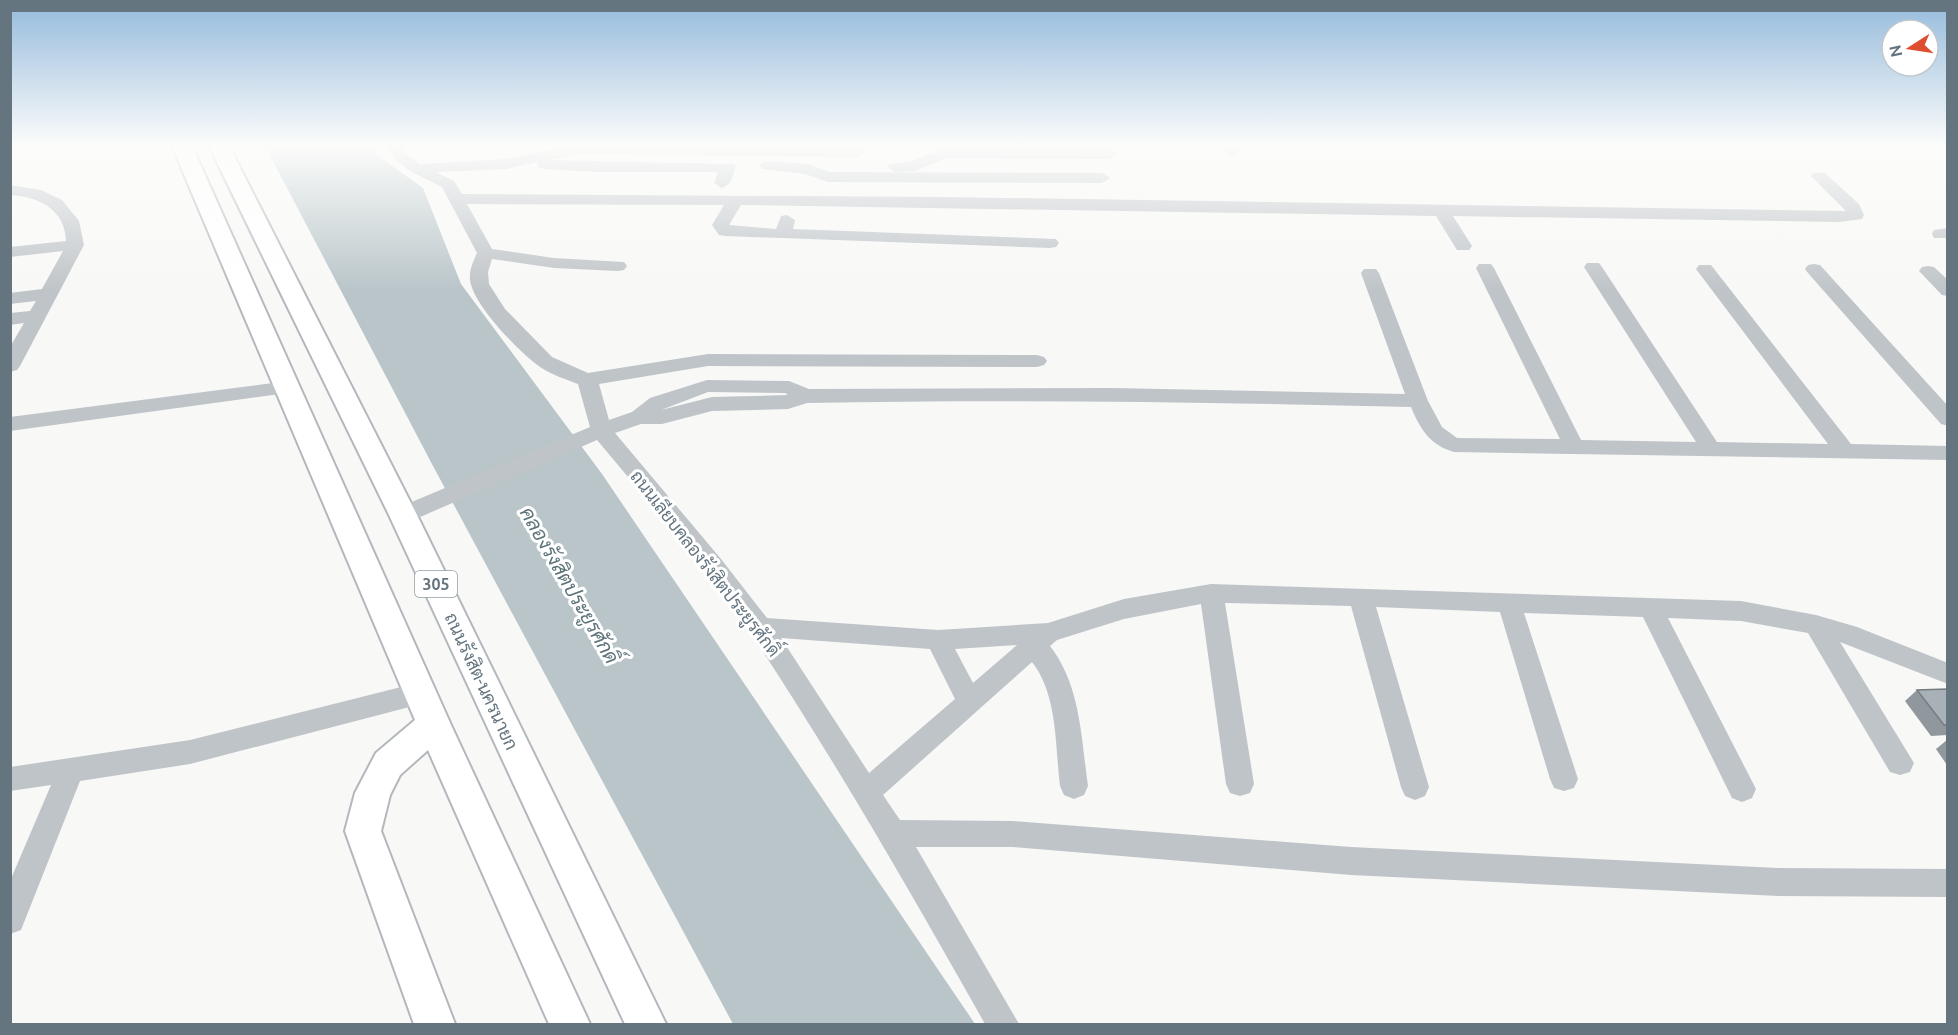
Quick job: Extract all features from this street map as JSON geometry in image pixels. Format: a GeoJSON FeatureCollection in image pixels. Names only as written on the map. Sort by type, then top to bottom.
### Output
{"type":"FeatureCollection","features":[{"type":"Feature","properties":{"kind":"main road"},"geometry":{"type":"LineString","coordinates":[[203,194],[427,709],[570,1024]]}},
{"type":"Feature","properties":{"kind":"main road","name":"ถนนรังสิต-นครนายก"},"geometry":{"type":"LineString","coordinates":[[245,194],[415,510],[646,1024]]}},
{"type":"Feature","properties":{"kind":"main road"},"geometry":{"type":"LineString","coordinates":[[427,709],[388,764],[373,793],[363,831],[434,1024]]}},
{"type":"Feature","properties":{"kind":"street"},"geometry":{"type":"LineString","coordinates":[[10,366],[75,245],[76,230],[60,206],[42,194]]}},
{"type":"Feature","properties":{"kind":"street"},"geometry":{"type":"LineString","coordinates":[[453,194],[486,253]]}},
{"type":"Feature","properties":{"kind":"street"},"geometry":{"type":"LineString","coordinates":[[455,199],[1162,204],[1441,211],[1674,212],[1839,217],[1856,215],[1853,207],[1839,194]]}},
{"type":"Feature","properties":{"kind":"street"},"geometry":{"type":"LineString","coordinates":[[735,201],[720,225],[720,228],[725,231],[1050,243]]}},
{"type":"Feature","properties":{"kind":"street"},"geometry":{"type":"LineString","coordinates":[[783,234],[793,202]]}},
{"type":"Feature","properties":{"kind":"street"},"geometry":{"type":"LineString","coordinates":[[1441,211],[1463,246]]}},
{"type":"Feature","properties":{"kind":"street"},"geometry":{"type":"LineString","coordinates":[[10,252],[75,245]]}},
{"type":"Feature","properties":{"kind":"street"},"geometry":{"type":"LineString","coordinates":[[486,253],[554,263],[618,266]]}},
{"type":"Feature","properties":{"kind":"street"},"geometry":{"type":"LineString","coordinates":[[486,253],[479,269],[480,286],[499,315],[543,360],[562,372],[587,380],[708,360],[1037,362]]}},
{"type":"Feature","properties":{"kind":"street"},"geometry":{"type":"LineString","coordinates":[[1593,267],[1711,449]]}},
{"type":"Feature","properties":{"kind":"street"},"geometry":{"type":"LineString","coordinates":[[1485,268],[1574,446]]}},
{"type":"Feature","properties":{"kind":"street"},"geometry":{"type":"LineString","coordinates":[[1705,269],[1845,451]]}},
{"type":"Feature","properties":{"kind":"street"},"geometry":{"type":"LineString","coordinates":[[1814,269],[1947,419]]}},
{"type":"Feature","properties":{"kind":"street"},"geometry":{"type":"LineString","coordinates":[[1928,271],[1947,291]]}},
{"type":"Feature","properties":{"kind":"street"},"geometry":{"type":"LineString","coordinates":[[1370,273],[1429,426],[1437,436],[1454,445],[1947,453]]}},
{"type":"Feature","properties":{"kind":"street"},"geometry":{"type":"LineString","coordinates":[[10,299],[49,294]]}},
{"type":"Feature","properties":{"kind":"street"},"geometry":{"type":"LineString","coordinates":[[10,319],[38,316]]}},
{"type":"Feature","properties":{"kind":"street","name":"ถนนเลียบคลองรังสิตประยูรศักดิ์"},"geometry":{"type":"LineString","coordinates":[[587,380],[597,408],[594,433],[713,565],[760,627],[892,833],[1003,1024]]}},
{"type":"Feature","properties":{"kind":"street"},"geometry":{"type":"LineString","coordinates":[[10,424],[288,387]]}},
{"type":"Feature","properties":{"kind":"street"},"geometry":{"type":"LineString","coordinates":[[415,510],[594,433],[639,417],[662,417],[712,404],[788,402],[805,396],[968,392],[1160,394],[1418,401]]}},
{"type":"Feature","properties":{"kind":"street"},"geometry":{"type":"LineString","coordinates":[[760,627],[938,640],[1041,639],[1124,609],[1212,593],[1741,611],[1816,625],[1857,637],[1947,674]]}},
{"type":"Feature","properties":{"kind":"street"},"geometry":{"type":"LineString","coordinates":[[1212,593],[1240,784]]}},
{"type":"Feature","properties":{"kind":"street"},"geometry":{"type":"LineString","coordinates":[[1361,597],[1416,787]]}},
{"type":"Feature","properties":{"kind":"street"},"geometry":{"type":"LineString","coordinates":[[1509,603],[1564,779]]}},
{"type":"Feature","properties":{"kind":"street"},"geometry":{"type":"LineString","coordinates":[[1651,609],[1742,789]]}},
{"type":"Feature","properties":{"kind":"street"},"geometry":{"type":"LineString","coordinates":[[1816,625],[1900,763]]}},
{"type":"Feature","properties":{"kind":"street"},"geometry":{"type":"LineString","coordinates":[[866,793],[1041,639]]}},
{"type":"Feature","properties":{"kind":"street"},"geometry":{"type":"LineString","coordinates":[[1041,639],[1062,695],[1074,786]]}},
{"type":"Feature","properties":{"kind":"street"},"geometry":{"type":"LineString","coordinates":[[938,640],[969,702]]}},
{"type":"Feature","properties":{"kind":"street"},"geometry":{"type":"LineString","coordinates":[[10,779],[190,752],[427,709]]}},
{"type":"Feature","properties":{"kind":"street"},"geometry":{"type":"LineString","coordinates":[[10,919],[71,769]]}},
{"type":"Feature","properties":{"kind":"street"},"geometry":{"type":"LineString","coordinates":[[892,833],[1013,834],[1351,861],[1754,881],[1947,882]]}},
{"type":"Feature","properties":{"kind":"water","name":"คลองรังสิตประยูรศักดิ์"},"geometry":{"type":"Polygon","coordinates":[[[290,194],[425,194],[461,284],[602,474],[975,1024],[733,1024],[433,466],[290,194]]]}},
{"type":"Feature","properties":{"kind":"building"},"geometry":{"type":"Polygon","coordinates":[[[1947,689],[1947,725],[1944,725],[1917,690],[1947,689]]]}}]}
